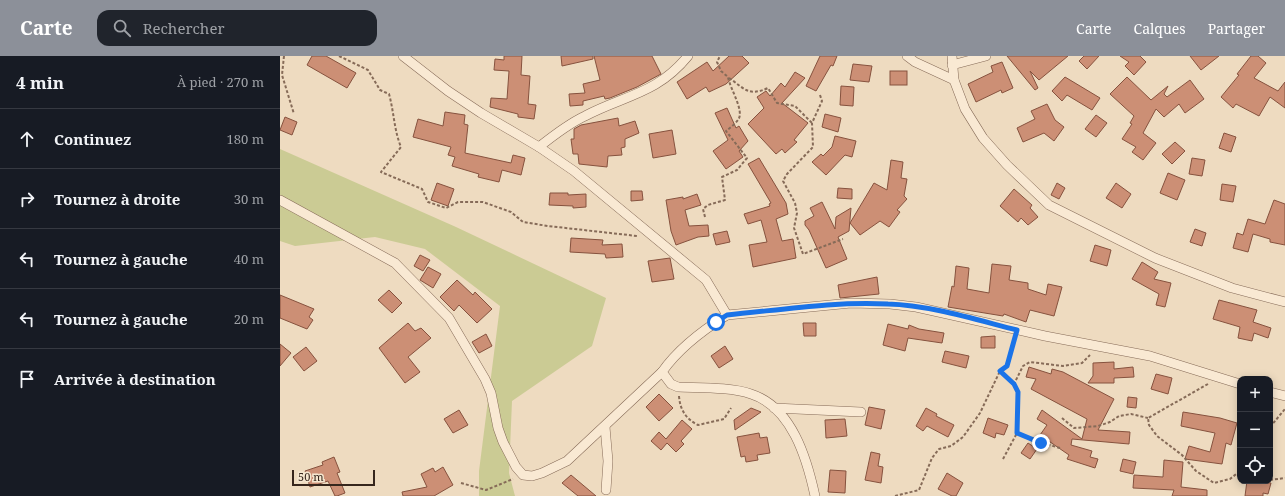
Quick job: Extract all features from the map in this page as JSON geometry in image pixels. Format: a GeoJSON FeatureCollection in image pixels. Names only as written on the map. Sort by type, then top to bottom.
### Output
{"type":"FeatureCollection","features":[{"type":"Feature","properties":{"kind":"street"},"geometry":{"type":"LineString","coordinates":[[403,56],[448,91],[481,113],[539,147],[574,171],[706,280],[727,315]]}},
{"type":"Feature","properties":{"kind":"street"},"geometry":{"type":"LineString","coordinates":[[539,147],[564,127],[586,115],[631,98],[660,83],[688,56]]}},
{"type":"Feature","properties":{"kind":"street"},"geometry":{"type":"LineString","coordinates":[[907,56],[915,62],[954,80]]}},
{"type":"Feature","properties":{"kind":"street"},"geometry":{"type":"LineString","coordinates":[[986,56],[952,61],[954,80],[965,109],[983,138],[1007,165],[1049,205],[1155,258],[1232,288],[1285,302]]}},
{"type":"Feature","properties":{"kind":"street"},"geometry":{"type":"LineString","coordinates":[[280,200],[395,263],[449,318],[486,379],[503,442],[516,467],[523,475],[532,476],[542,473],[567,461],[662,372],[675,356],[694,339],[727,315],[851,303],[890,304],[916,307],[1017,330],[1150,356],[1218,379],[1237,383]]}},
{"type":"Feature","properties":{"kind":"street"},"geometry":{"type":"LineString","coordinates":[[662,372],[671,384],[678,387],[750,394],[764,400],[774,408],[790,428],[802,448],[815,496]]}},
{"type":"Feature","properties":{"kind":"street"},"geometry":{"type":"LineString","coordinates":[[1273,393],[1285,396]]}},
{"type":"Feature","properties":{"kind":"street"},"geometry":{"type":"LineString","coordinates":[[774,408],[861,412]]}},
{"type":"Feature","properties":{"kind":"street"},"geometry":{"type":"LineString","coordinates":[[605,427],[608,461],[606,490]]}},
{"type":"Feature","properties":{"kind":"path"},"geometry":{"type":"LineString","coordinates":[[284,56],[282,75],[294,114]]}},
{"type":"Feature","properties":{"kind":"path"},"geometry":{"type":"LineString","coordinates":[[339,56],[368,70],[380,90],[389,94],[394,112],[395,134],[401,147],[381,172],[422,189],[428,202],[446,208],[458,202],[483,202],[511,212],[523,222],[654,238]]}},
{"type":"Feature","properties":{"kind":"path"},"geometry":{"type":"LineString","coordinates":[[720,56],[717,62],[721,71],[744,90],[760,92],[768,88],[777,103],[795,106],[812,123]]}},
{"type":"Feature","properties":{"kind":"path"},"geometry":{"type":"LineString","coordinates":[[705,217],[703,209],[708,205],[725,200],[722,177],[737,170],[746,158],[726,131],[739,119],[741,110],[730,87],[728,78]]}},
{"type":"Feature","properties":{"kind":"path"},"geometry":{"type":"LineString","coordinates":[[820,95],[822,101],[812,123],[813,147],[787,174],[783,181],[795,203],[797,213],[794,228],[803,254],[843,239]]}},
{"type":"Feature","properties":{"kind":"path"},"geometry":{"type":"LineString","coordinates":[[895,496],[919,490],[932,458],[939,449],[951,446],[963,437],[980,413],[1000,371],[1007,366],[1017,330]]}},
{"type":"Feature","properties":{"kind":"path"},"geometry":{"type":"LineString","coordinates":[[1014,384],[1023,366],[1030,362],[1063,366],[1082,363],[1096,345]]}},
{"type":"Feature","properties":{"kind":"path"},"geometry":{"type":"LineString","coordinates":[[1000,371],[1014,384],[1018,392],[1017,433],[1003,459]]}},
{"type":"Feature","properties":{"kind":"path"},"geometry":{"type":"LineString","coordinates":[[1062,418],[1074,428],[1098,426],[1110,422],[1119,416],[1131,414],[1148,418],[1218,379]]}},
{"type":"Feature","properties":{"kind":"path"},"geometry":{"type":"LineString","coordinates":[[678,387],[679,405],[688,420],[698,426],[724,419],[729,413],[730,408]]}},
{"type":"Feature","properties":{"kind":"path"},"geometry":{"type":"LineString","coordinates":[[1273,423],[1285,409]]}},
{"type":"Feature","properties":{"kind":"path"},"geometry":{"type":"LineString","coordinates":[[1148,418],[1149,425],[1157,436],[1182,455],[1196,471],[1214,483],[1230,479],[1237,473]]}},
{"type":"Feature","properties":{"kind":"path"},"geometry":{"type":"LineString","coordinates":[[1017,433],[1032,440],[1060,448]]}},
{"type":"Feature","properties":{"kind":"path"},"geometry":{"type":"LineString","coordinates":[[461,483],[486,490],[523,475]]}},
{"type":"Feature","properties":{"kind":"path"},"geometry":{"type":"LineString","coordinates":[[1273,480],[1285,478]]}},
{"type":"Feature","properties":{"kind":"green space"},"geometry":{"type":"Polygon","coordinates":[[[280,149],[456,227],[606,298],[592,346],[512,401],[509,473],[515,496],[479,496],[479,471],[500,306],[425,249],[375,237],[295,246],[280,241],[280,149]]]}},
{"type":"Feature","properties":{"kind":"building"},"geometry":{"type":"Polygon","coordinates":[[[312,56],[326,56],[356,73],[347,88],[307,65],[312,56]]]}},
{"type":"Feature","properties":{"kind":"building"},"geometry":{"type":"Polygon","coordinates":[[[504,56],[522,56],[521,75],[530,76],[528,104],[536,105],[534,119],[518,117],[518,114],[490,107],[491,98],[507,99],[509,71],[494,70],[495,59],[504,60],[504,56]]]}},
{"type":"Feature","properties":{"kind":"building"},"geometry":{"type":"Polygon","coordinates":[[[561,56],[593,56],[593,59],[562,66],[561,56]]]}},
{"type":"Feature","properties":{"kind":"building"},"geometry":{"type":"Polygon","coordinates":[[[594,56],[652,56],[661,74],[637,87],[610,98],[605,99],[604,96],[583,101],[583,105],[570,106],[569,94],[585,93],[583,84],[600,80],[594,56]]]}},
{"type":"Feature","properties":{"kind":"building"},"geometry":{"type":"Polygon","coordinates":[[[729,56],[742,56],[749,63],[726,84],[709,92],[706,87],[687,99],[677,82],[707,62],[713,71],[729,56]]]}},
{"type":"Feature","properties":{"kind":"building"},"geometry":{"type":"Polygon","coordinates":[[[820,56],[837,56],[833,66],[831,65],[816,91],[806,86],[820,56]]]}},
{"type":"Feature","properties":{"kind":"building"},"geometry":{"type":"Polygon","coordinates":[[[1007,56],[1068,56],[1039,80],[1030,71],[1038,88],[1035,90],[1007,56]]]}},
{"type":"Feature","properties":{"kind":"building"},"geometry":{"type":"Polygon","coordinates":[[[1084,56],[1099,56],[1087,69],[1079,61],[1084,56]]]}},
{"type":"Feature","properties":{"kind":"building"},"geometry":{"type":"Polygon","coordinates":[[[1120,56],[1140,56],[1146,62],[1134,75],[1125,66],[1129,62],[1120,56]]]}},
{"type":"Feature","properties":{"kind":"building"},"geometry":{"type":"Polygon","coordinates":[[[1190,56],[1219,56],[1201,70],[1190,56]]]}},
{"type":"Feature","properties":{"kind":"building"},"geometry":{"type":"Polygon","coordinates":[[[1251,56],[1258,56],[1266,63],[1254,78],[1278,91],[1285,82],[1285,108],[1270,97],[1259,116],[1236,104],[1233,108],[1221,97],[1239,75],[1237,74],[1251,56]]]}},
{"type":"Feature","properties":{"kind":"building"},"geometry":{"type":"Polygon","coordinates":[[[1002,62],[1013,88],[1002,93],[1001,90],[976,102],[968,84],[993,72],[991,66],[1002,62]]]}},
{"type":"Feature","properties":{"kind":"building"},"geometry":{"type":"Polygon","coordinates":[[[853,64],[872,66],[869,82],[850,80],[853,64]]]}},
{"type":"Feature","properties":{"kind":"building"},"geometry":{"type":"Polygon","coordinates":[[[890,71],[907,71],[907,85],[890,85],[890,71]]]}},
{"type":"Feature","properties":{"kind":"building"},"geometry":{"type":"Polygon","coordinates":[[[795,72],[805,78],[782,103],[808,123],[794,140],[797,142],[785,153],[782,149],[776,154],[748,124],[764,108],[757,97],[766,91],[770,96],[781,83],[785,87],[795,72]]]}},
{"type":"Feature","properties":{"kind":"building"},"geometry":{"type":"Polygon","coordinates":[[[1065,77],[1100,98],[1092,110],[1067,95],[1062,101],[1052,91],[1065,77]]]}},
{"type":"Feature","properties":{"kind":"building"},"geometry":{"type":"Polygon","coordinates":[[[1127,77],[1151,100],[1168,86],[1164,94],[1167,97],[1190,80],[1204,99],[1185,113],[1179,104],[1164,117],[1156,109],[1143,133],[1156,143],[1143,160],[1132,152],[1136,147],[1122,139],[1132,124],[1130,123],[1134,116],[1110,94],[1127,77]]]}},
{"type":"Feature","properties":{"kind":"building"},"geometry":{"type":"Polygon","coordinates":[[[841,86],[854,87],[853,106],[840,105],[841,86]]]}},
{"type":"Feature","properties":{"kind":"building"},"geometry":{"type":"Polygon","coordinates":[[[1047,104],[1055,120],[1064,127],[1054,141],[1044,133],[1023,142],[1017,128],[1035,119],[1031,111],[1047,104]]]}},
{"type":"Feature","properties":{"kind":"building"},"geometry":{"type":"Polygon","coordinates":[[[727,108],[736,128],[739,126],[748,141],[739,151],[743,157],[726,169],[713,151],[728,140],[715,113],[727,108]]]}},
{"type":"Feature","properties":{"kind":"building"},"geometry":{"type":"Polygon","coordinates":[[[445,112],[465,115],[464,124],[468,125],[465,153],[511,163],[513,155],[525,158],[521,175],[502,170],[499,182],[478,177],[479,174],[452,166],[455,157],[448,155],[451,147],[413,137],[418,119],[443,126],[445,112]]]}},
{"type":"Feature","properties":{"kind":"building"},"geometry":{"type":"Polygon","coordinates":[[[825,114],[841,118],[838,132],[822,127],[825,114]]]}},
{"type":"Feature","properties":{"kind":"building"},"geometry":{"type":"Polygon","coordinates":[[[1096,115],[1107,123],[1096,137],[1085,129],[1096,115]]]}},
{"type":"Feature","properties":{"kind":"building"},"geometry":{"type":"Polygon","coordinates":[[[285,117],[297,122],[292,135],[280,130],[285,117]]]}},
{"type":"Feature","properties":{"kind":"building"},"geometry":{"type":"Polygon","coordinates":[[[618,118],[619,126],[635,121],[639,133],[625,139],[625,147],[621,148],[622,155],[608,156],[607,167],[579,164],[578,154],[573,154],[571,139],[574,139],[574,129],[581,125],[618,118]]]}},
{"type":"Feature","properties":{"kind":"building"},"geometry":{"type":"Polygon","coordinates":[[[672,130],[676,154],[653,158],[649,134],[672,130]]]}},
{"type":"Feature","properties":{"kind":"building"},"geometry":{"type":"Polygon","coordinates":[[[1224,133],[1236,137],[1231,152],[1219,148],[1224,133]]]}},
{"type":"Feature","properties":{"kind":"building"},"geometry":{"type":"Polygon","coordinates":[[[835,136],[856,141],[852,157],[845,155],[826,175],[812,162],[821,154],[823,156],[832,147],[835,136]]]}},
{"type":"Feature","properties":{"kind":"building"},"geometry":{"type":"Polygon","coordinates":[[[1175,142],[1185,151],[1172,164],[1162,154],[1175,142]]]}},
{"type":"Feature","properties":{"kind":"building"},"geometry":{"type":"Polygon","coordinates":[[[759,158],[786,203],[788,214],[776,219],[782,241],[793,239],[796,258],[753,267],[749,245],[767,242],[761,220],[748,224],[744,214],[770,206],[769,204],[771,203],[748,164],[759,158]]]}},
{"type":"Feature","properties":{"kind":"building"},"geometry":{"type":"Polygon","coordinates":[[[1192,158],[1205,160],[1202,176],[1189,174],[1192,158]]]}},
{"type":"Feature","properties":{"kind":"building"},"geometry":{"type":"Polygon","coordinates":[[[891,160],[903,162],[901,178],[907,179],[904,196],[907,199],[897,210],[900,212],[889,227],[880,221],[860,235],[850,223],[874,183],[887,190],[891,160]]]}},
{"type":"Feature","properties":{"kind":"building"},"geometry":{"type":"Polygon","coordinates":[[[1168,173],[1185,180],[1177,200],[1160,193],[1168,173]]]}},
{"type":"Feature","properties":{"kind":"building"},"geometry":{"type":"Polygon","coordinates":[[[437,183],[454,189],[448,206],[431,200],[437,183]]]}},
{"type":"Feature","properties":{"kind":"building"},"geometry":{"type":"Polygon","coordinates":[[[1057,183],[1065,188],[1059,199],[1051,195],[1057,183]]]}},
{"type":"Feature","properties":{"kind":"building"},"geometry":{"type":"Polygon","coordinates":[[[1116,183],[1131,194],[1122,208],[1106,198],[1116,183]]]}},
{"type":"Feature","properties":{"kind":"building"},"geometry":{"type":"Polygon","coordinates":[[[1222,184],[1236,186],[1233,202],[1220,200],[1222,184]]]}},
{"type":"Feature","properties":{"kind":"building"},"geometry":{"type":"Polygon","coordinates":[[[838,188],[852,189],[852,199],[837,198],[838,188]]]}},
{"type":"Feature","properties":{"kind":"building"},"geometry":{"type":"Polygon","coordinates":[[[1014,189],[1032,205],[1030,208],[1038,217],[1028,225],[1021,218],[1018,222],[1000,206],[1014,189]]]}},
{"type":"Feature","properties":{"kind":"building"},"geometry":{"type":"Polygon","coordinates":[[[631,191],[642,191],[643,200],[631,201],[631,191]]]}},
{"type":"Feature","properties":{"kind":"building"},"geometry":{"type":"Polygon","coordinates":[[[550,193],[568,193],[568,195],[586,194],[586,207],[573,208],[573,206],[549,205],[550,193]]]}},
{"type":"Feature","properties":{"kind":"building"},"geometry":{"type":"Polygon","coordinates":[[[697,194],[701,205],[685,210],[689,226],[708,225],[709,236],[698,237],[676,245],[671,231],[666,200],[683,197],[683,199],[697,194]]]}},
{"type":"Feature","properties":{"kind":"building"},"geometry":{"type":"Polygon","coordinates":[[[1274,200],[1285,204],[1285,245],[1270,242],[1270,239],[1253,234],[1248,252],[1233,248],[1237,233],[1243,235],[1248,219],[1265,224],[1274,200]]]}},
{"type":"Feature","properties":{"kind":"building"},"geometry":{"type":"Polygon","coordinates":[[[822,202],[835,229],[836,217],[851,208],[849,231],[838,237],[847,259],[826,268],[809,230],[805,225],[805,221],[814,216],[810,208],[822,202]]]}},
{"type":"Feature","properties":{"kind":"building"},"geometry":{"type":"Polygon","coordinates":[[[1195,229],[1206,233],[1202,246],[1190,242],[1195,229]]]}},
{"type":"Feature","properties":{"kind":"building"},"geometry":{"type":"Polygon","coordinates":[[[727,231],[730,242],[716,245],[713,234],[727,231]]]}},
{"type":"Feature","properties":{"kind":"building"},"geometry":{"type":"Polygon","coordinates":[[[571,238],[603,240],[602,245],[622,244],[623,257],[606,258],[605,254],[570,252],[571,238]]]}},
{"type":"Feature","properties":{"kind":"building"},"geometry":{"type":"Polygon","coordinates":[[[1095,245],[1111,250],[1107,266],[1090,261],[1095,245]]]}},
{"type":"Feature","properties":{"kind":"building"},"geometry":{"type":"Polygon","coordinates":[[[420,255],[430,260],[423,271],[414,266],[420,255]]]}},
{"type":"Feature","properties":{"kind":"building"},"geometry":{"type":"Polygon","coordinates":[[[670,258],[674,279],[652,282],[648,261],[670,258]]]}},
{"type":"Feature","properties":{"kind":"building"},"geometry":{"type":"Polygon","coordinates":[[[1142,262],[1158,272],[1154,279],[1171,283],[1165,307],[1156,305],[1159,294],[1132,279],[1142,262]]]}},
{"type":"Feature","properties":{"kind":"building"},"geometry":{"type":"Polygon","coordinates":[[[992,264],[1011,266],[1009,280],[1028,283],[1028,289],[1046,295],[1048,284],[1062,287],[1054,316],[1030,310],[1026,322],[1004,314],[1003,316],[948,307],[952,286],[954,287],[956,266],[969,268],[967,289],[989,293],[992,264]]]}},
{"type":"Feature","properties":{"kind":"building"},"geometry":{"type":"Polygon","coordinates":[[[428,267],[441,274],[433,288],[420,280],[428,267]]]}},
{"type":"Feature","properties":{"kind":"building"},"geometry":{"type":"Polygon","coordinates":[[[877,277],[879,294],[840,298],[838,285],[877,277]]]}},
{"type":"Feature","properties":{"kind":"building"},"geometry":{"type":"Polygon","coordinates":[[[457,280],[473,295],[475,292],[492,309],[477,323],[459,305],[454,311],[440,297],[457,280]]]}},
{"type":"Feature","properties":{"kind":"building"},"geometry":{"type":"Polygon","coordinates":[[[389,290],[402,303],[392,313],[378,300],[389,290]]]}},
{"type":"Feature","properties":{"kind":"building"},"geometry":{"type":"Polygon","coordinates":[[[280,295],[314,309],[309,317],[313,320],[307,329],[280,318],[280,295]]]}},
{"type":"Feature","properties":{"kind":"building"},"geometry":{"type":"Polygon","coordinates":[[[1219,300],[1257,310],[1253,322],[1271,328],[1268,338],[1254,333],[1252,341],[1238,338],[1240,327],[1213,319],[1219,300]]]}},
{"type":"Feature","properties":{"kind":"building"},"geometry":{"type":"Polygon","coordinates":[[[408,323],[415,331],[421,328],[431,338],[408,357],[420,372],[405,383],[379,348],[408,323]]]}},
{"type":"Feature","properties":{"kind":"building"},"geometry":{"type":"Polygon","coordinates":[[[803,323],[816,323],[816,336],[804,336],[803,323]]]}},
{"type":"Feature","properties":{"kind":"building"},"geometry":{"type":"Polygon","coordinates":[[[888,324],[908,329],[909,325],[919,329],[944,333],[942,343],[908,338],[905,351],[883,345],[888,324]]]}},
{"type":"Feature","properties":{"kind":"building"},"geometry":{"type":"Polygon","coordinates":[[[486,334],[492,346],[479,353],[472,342],[486,334]]]}},
{"type":"Feature","properties":{"kind":"building"},"geometry":{"type":"Polygon","coordinates":[[[995,336],[995,348],[981,348],[981,337],[995,336]]]}},
{"type":"Feature","properties":{"kind":"building"},"geometry":{"type":"Polygon","coordinates":[[[280,344],[291,353],[280,366],[280,344]]]}},
{"type":"Feature","properties":{"kind":"building"},"geometry":{"type":"Polygon","coordinates":[[[725,346],[733,359],[719,368],[711,356],[725,346]]]}},
{"type":"Feature","properties":{"kind":"building"},"geometry":{"type":"Polygon","coordinates":[[[306,347],[317,361],[304,371],[293,357],[306,347]]]}},
{"type":"Feature","properties":{"kind":"building"},"geometry":{"type":"Polygon","coordinates":[[[945,351],[969,356],[966,368],[942,362],[945,351]]]}},
{"type":"Feature","properties":{"kind":"building"},"geometry":{"type":"Polygon","coordinates":[[[1114,362],[1114,369],[1133,367],[1134,377],[1114,378],[1114,383],[1088,383],[1093,376],[1093,363],[1114,362]]]}},
{"type":"Feature","properties":{"kind":"building"},"geometry":{"type":"Polygon","coordinates":[[[1029,367],[1051,374],[1052,369],[1063,372],[1114,399],[1098,430],[1130,432],[1129,444],[1072,439],[1071,445],[1092,451],[1090,457],[1098,459],[1095,468],[1067,459],[1069,455],[1040,435],[1047,425],[1037,419],[1042,410],[1082,439],[1087,419],[1031,389],[1036,379],[1026,377],[1029,367]]]}},
{"type":"Feature","properties":{"kind":"building"},"geometry":{"type":"Polygon","coordinates":[[[1156,374],[1172,378],[1168,394],[1151,389],[1156,374]]]}},
{"type":"Feature","properties":{"kind":"building"},"geometry":{"type":"Polygon","coordinates":[[[659,394],[673,408],[659,421],[646,407],[659,394]]]}},
{"type":"Feature","properties":{"kind":"building"},"geometry":{"type":"Polygon","coordinates":[[[1128,397],[1137,398],[1136,408],[1127,407],[1128,397]]]}},
{"type":"Feature","properties":{"kind":"building"},"geometry":{"type":"Polygon","coordinates":[[[869,407],[885,410],[881,429],[865,425],[869,407]]]}},
{"type":"Feature","properties":{"kind":"building"},"geometry":{"type":"Polygon","coordinates":[[[751,408],[761,412],[735,430],[734,420],[751,408]]]}},
{"type":"Feature","properties":{"kind":"building"},"geometry":{"type":"Polygon","coordinates":[[[926,408],[937,414],[936,416],[954,425],[948,437],[927,426],[923,431],[916,426],[926,408]]]}},
{"type":"Feature","properties":{"kind":"building"},"geometry":{"type":"Polygon","coordinates":[[[459,410],[468,425],[453,433],[444,419],[459,410]]]}},
{"type":"Feature","properties":{"kind":"building"},"geometry":{"type":"Polygon","coordinates":[[[1183,412],[1220,418],[1237,423],[1231,445],[1226,443],[1222,464],[1185,459],[1189,446],[1210,452],[1215,433],[1181,426],[1183,412]]]}},
{"type":"Feature","properties":{"kind":"building"},"geometry":{"type":"Polygon","coordinates":[[[988,418],[1008,425],[1004,435],[996,433],[995,438],[983,433],[988,418]]]}},
{"type":"Feature","properties":{"kind":"building"},"geometry":{"type":"Polygon","coordinates":[[[845,419],[847,436],[826,438],[825,420],[845,419]]]}},
{"type":"Feature","properties":{"kind":"building"},"geometry":{"type":"Polygon","coordinates":[[[682,420],[692,429],[681,441],[684,444],[676,452],[667,443],[661,450],[651,441],[659,432],[666,439],[682,420]]]}},
{"type":"Feature","properties":{"kind":"building"},"geometry":{"type":"Polygon","coordinates":[[[759,433],[760,438],[767,437],[770,453],[757,455],[758,460],[746,462],[745,456],[741,457],[737,437],[759,433]]]}},
{"type":"Feature","properties":{"kind":"building"},"geometry":{"type":"Polygon","coordinates":[[[1028,443],[1037,449],[1030,459],[1021,453],[1028,443]]]}},
{"type":"Feature","properties":{"kind":"building"},"geometry":{"type":"Polygon","coordinates":[[[871,452],[880,454],[878,466],[883,467],[881,483],[865,480],[871,452]]]}},
{"type":"Feature","properties":{"kind":"building"},"geometry":{"type":"Polygon","coordinates":[[[334,457],[340,472],[337,473],[345,493],[337,496],[335,496],[328,481],[310,487],[305,471],[323,465],[322,462],[334,457]]]}},
{"type":"Feature","properties":{"kind":"building"},"geometry":{"type":"Polygon","coordinates":[[[1123,459],[1136,462],[1133,474],[1120,471],[1123,459]]]}},
{"type":"Feature","properties":{"kind":"building"},"geometry":{"type":"Polygon","coordinates":[[[1164,460],[1183,462],[1181,487],[1207,490],[1207,496],[1172,496],[1174,490],[1133,488],[1134,475],[1163,477],[1164,460]]]}},
{"type":"Feature","properties":{"kind":"building"},"geometry":{"type":"Polygon","coordinates":[[[443,467],[453,485],[434,496],[403,496],[402,492],[427,487],[421,474],[433,468],[435,472],[443,467]]]}},
{"type":"Feature","properties":{"kind":"building"},"geometry":{"type":"Polygon","coordinates":[[[830,470],[846,471],[845,493],[828,492],[830,470]]]}},
{"type":"Feature","properties":{"kind":"building"},"geometry":{"type":"Polygon","coordinates":[[[947,473],[963,483],[956,496],[952,496],[938,489],[947,473]]]}},
{"type":"Feature","properties":{"kind":"building"},"geometry":{"type":"Polygon","coordinates":[[[571,475],[596,496],[578,496],[562,483],[571,475]]]}},
{"type":"Feature","properties":{"kind":"building"},"geometry":{"type":"Polygon","coordinates":[[[1247,484],[1271,484],[1268,494],[1263,493],[1263,496],[1245,496],[1247,484]]]}},
{"type":"Feature","properties":{"kind":"route"},"geometry":{"type":"LineString","coordinates":[[716,322],[727,315],[851,303],[890,304],[916,307],[1017,330],[1007,366],[1000,371],[1014,384],[1018,392],[1017,433],[1041,443]]}}]}
